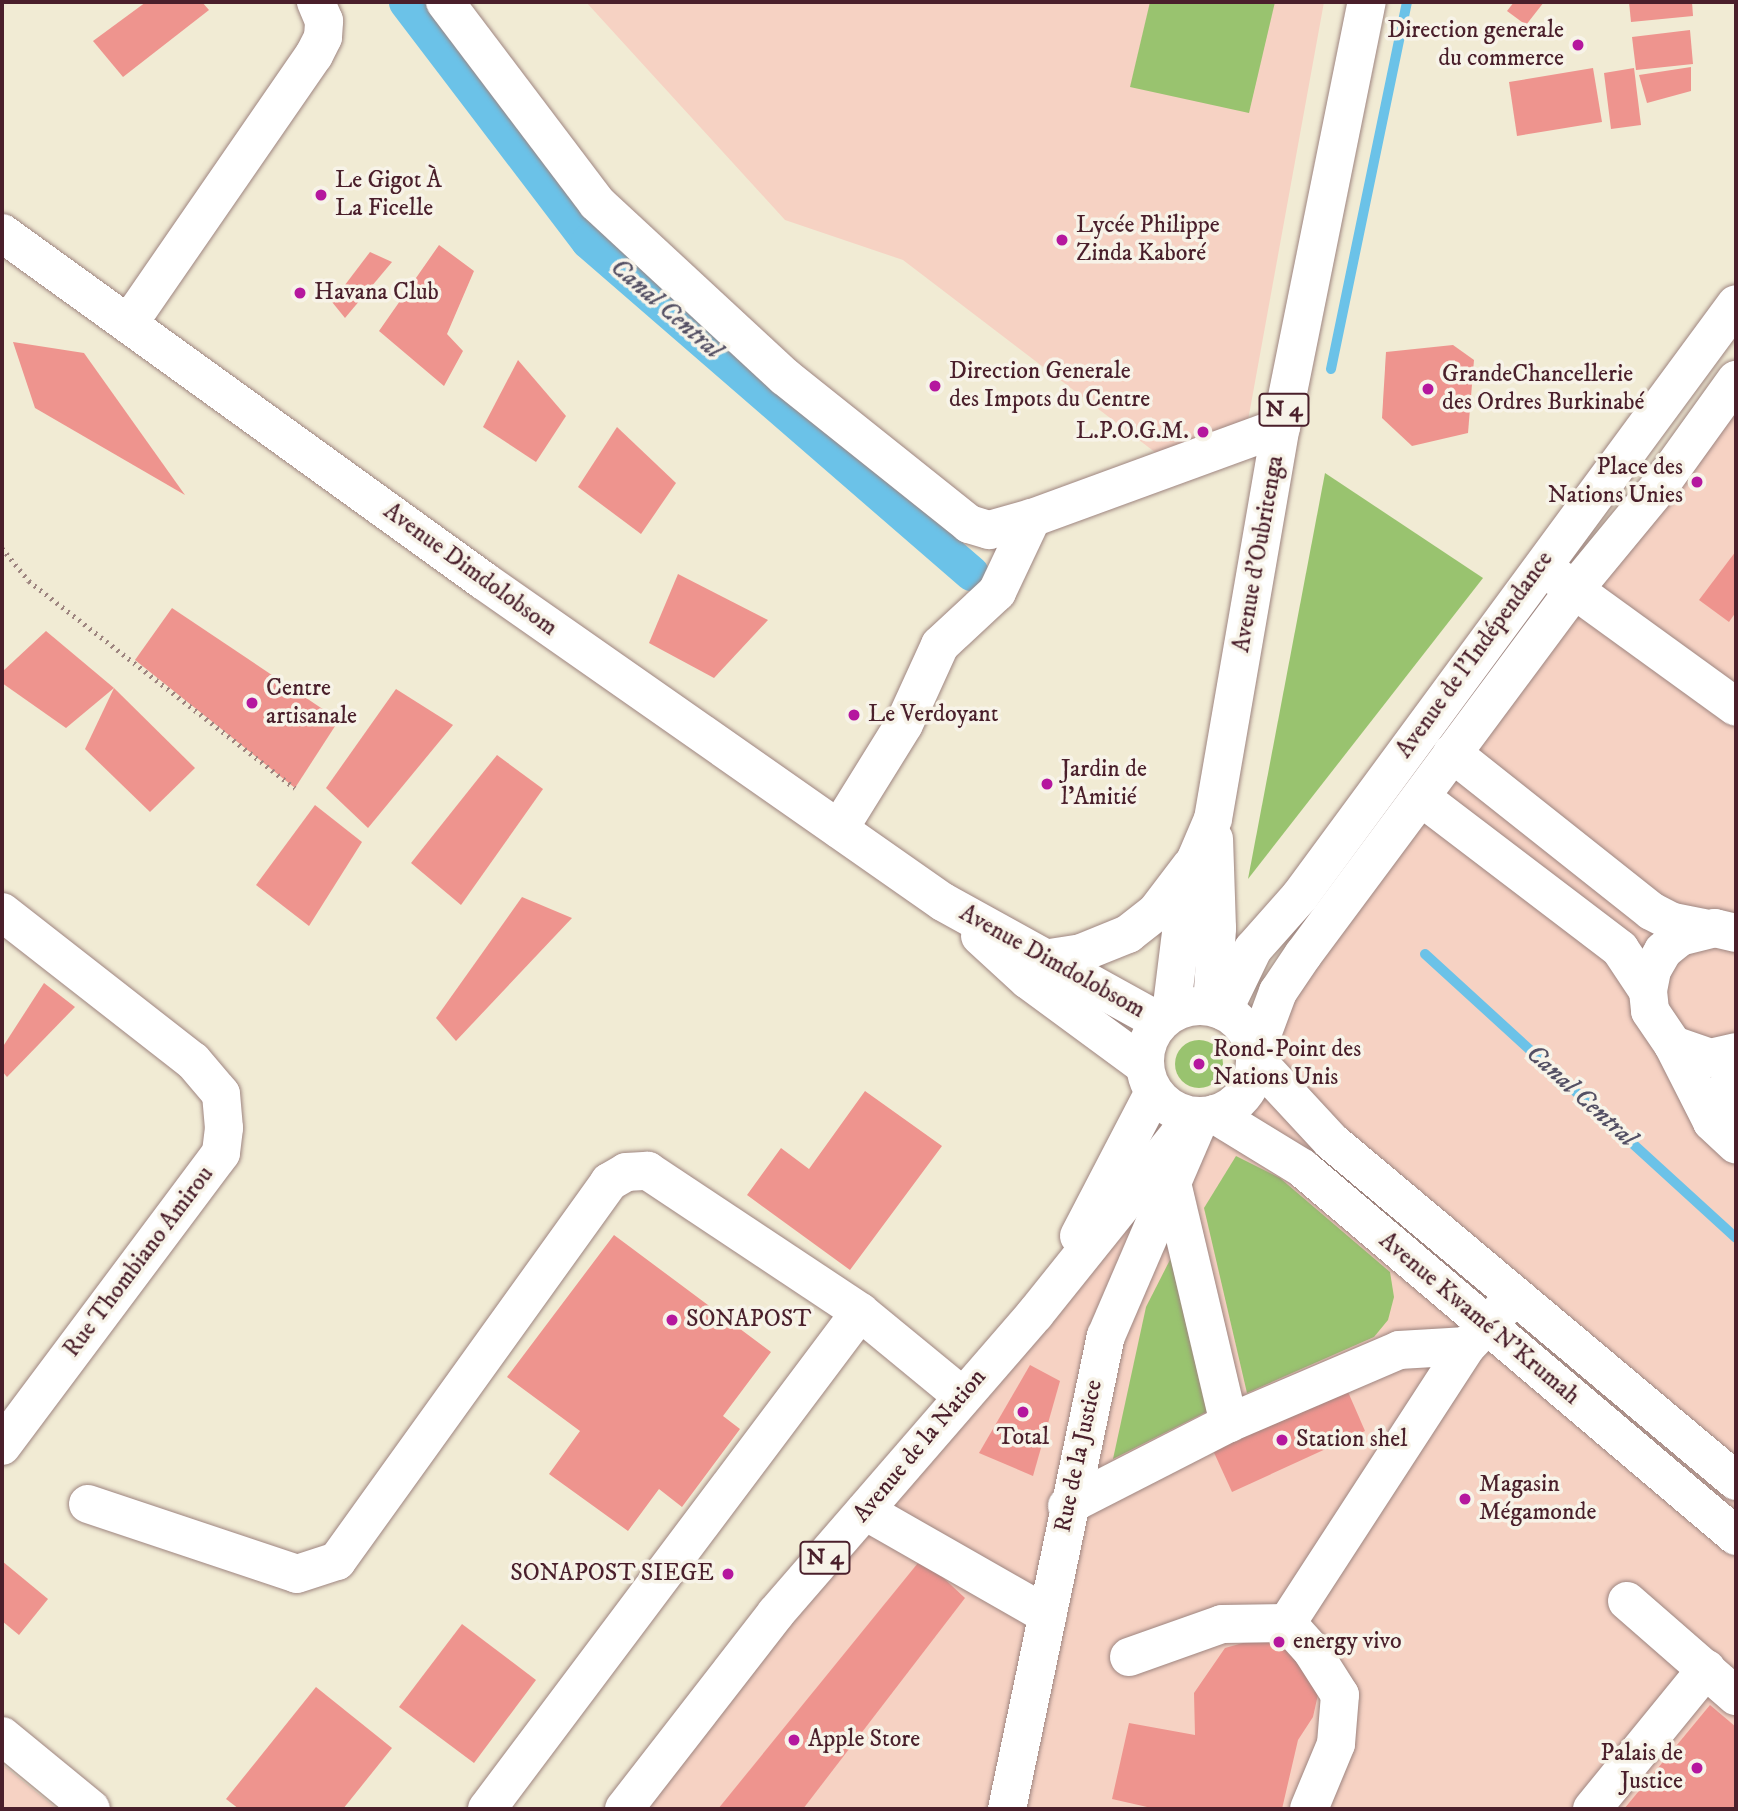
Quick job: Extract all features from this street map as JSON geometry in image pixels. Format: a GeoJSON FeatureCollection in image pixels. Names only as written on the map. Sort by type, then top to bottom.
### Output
{"type":"FeatureCollection","features":[{"type":"Feature","properties":{"kind":"main road"},"geometry":{"type":"LineString","coordinates":[[129,323],[313,55],[323,37],[324,21],[316,2]]}},
{"type":"Feature","properties":{"kind":"main road"},"geometry":{"type":"LineString","coordinates":[[445,2],[597,203],[785,377],[969,524],[989,530],[1032,518],[1281,427]]}},
{"type":"Feature","properties":{"kind":"main road","name":"Avenue d'Oubritenga"},"geometry":{"type":"LineString","coordinates":[[1218,1009],[1213,819],[1281,427],[1367,2]]}},
{"type":"Feature","properties":{"kind":"main road","name":"Avenue Dimdolobsom"},"geometry":{"type":"LineString","coordinates":[[2,233],[484,581],[943,902],[1166,1018]]}},
{"type":"Feature","properties":{"kind":"main road","name":"Avenue de l'Indépendance"},"geometry":{"type":"LineString","coordinates":[[1218,1009],[1253,949],[1300,896],[1540,565],[1736,304]]}},
{"type":"Feature","properties":{"kind":"main road","name":"Avenue de l'Indépendance"},"geometry":{"type":"LineString","coordinates":[[1256,1055],[1278,992],[1290,973],[1422,799],[1452,753],[1574,590],[1659,487],[1736,380]]}},
{"type":"Feature","properties":{"kind":"main road"},"geometry":{"type":"LineString","coordinates":[[839,829],[904,724],[940,645],[997,592],[1032,518]]}},
{"type":"Feature","properties":{"kind":"main road"},"geometry":{"type":"LineString","coordinates":[[1540,565],[1736,707]]}},
{"type":"Feature","properties":{"kind":"main road"},"geometry":{"type":"LineString","coordinates":[[1452,753],[1651,911],[1673,922],[1720,930]]}},
{"type":"Feature","properties":{"kind":"main road"},"geometry":{"type":"LineString","coordinates":[[1422,799],[1620,949],[1648,991]]}},
{"type":"Feature","properties":{"kind":"main road","name":"Avenue d'Oubritenga"},"geometry":{"type":"LineString","coordinates":[[1166,1018],[1196,859],[1213,819]]}},
{"type":"Feature","properties":{"kind":"main road"},"geometry":{"type":"LineString","coordinates":[[1050,958],[1093,949],[1128,934],[1156,912],[1196,859]]}},
{"type":"Feature","properties":{"kind":"main road","name":"Avenue Dimdolobsom"},"geometry":{"type":"LineString","coordinates":[[943,902],[1028,980],[1149,1079]]}},
{"type":"Feature","properties":{"kind":"main road","name":"Rue Thombiano Amirou"},"geometry":{"type":"LineString","coordinates":[[2,912],[193,1061],[221,1094],[224,1128],[221,1153],[2,1446]]}},
{"type":"Feature","properties":{"kind":"main road"},"geometry":{"type":"LineString","coordinates":[[1720,930],[1680,937],[1663,951],[1652,970],[1648,991],[1650,1011],[1724,1133]]}},
{"type":"Feature","properties":{"kind":"main road"},"geometry":{"type":"LineString","coordinates":[[1166,1018],[1185,1007],[1218,1009],[1243,1026],[1256,1055]]}},
{"type":"Feature","properties":{"kind":"main road","name":"N 4"},"geometry":{"type":"LineString","coordinates":[[1149,1079],[1150,1035],[1166,1018]]}},
{"type":"Feature","properties":{"kind":"main road"},"geometry":{"type":"LineString","coordinates":[[1673,1045],[1710,1058],[1736,1052]]}},
{"type":"Feature","properties":{"kind":"main road","name":"N 4"},"geometry":{"type":"LineString","coordinates":[[1202,1116],[1247,1087],[1256,1055]]}},
{"type":"Feature","properties":{"kind":"main road","name":"Avenue Kwamé N'Krumah"},"geometry":{"type":"LineString","coordinates":[[1256,1055],[1331,1141],[1736,1481]]}},
{"type":"Feature","properties":{"kind":"main road"},"geometry":{"type":"LineString","coordinates":[[1724,1133],[1736,1068]]}},
{"type":"Feature","properties":{"kind":"main road"},"geometry":{"type":"LineString","coordinates":[[1149,1079],[1168,1105],[1202,1116]]}},
{"type":"Feature","properties":{"kind":"main road","name":"Avenue de la Nation"},"geometry":{"type":"LineString","coordinates":[[1035,1314],[1149,1079]]}},
{"type":"Feature","properties":{"kind":"main road","name":"Avenue Kwamé N'Krumah"},"geometry":{"type":"LineString","coordinates":[[1202,1116],[1302,1168],[1476,1335],[1736,1536]]}},
{"type":"Feature","properties":{"kind":"main road","name":"Avenue de la Nation"},"geometry":{"type":"LineString","coordinates":[[624,1809],[776,1613],[1202,1116]]}},
{"type":"Feature","properties":{"kind":"main road","name":"Rue de la Justice"},"geometry":{"type":"LineString","coordinates":[[1007,1809],[1067,1506],[1106,1336],[1202,1116]]}},
{"type":"Feature","properties":{"kind":"main road"},"geometry":{"type":"LineString","coordinates":[[88,1504],[297,1574],[337,1561],[609,1182],[626,1172],[648,1171],[860,1311],[961,1395]]}},
{"type":"Feature","properties":{"kind":"main road"},"geometry":{"type":"LineString","coordinates":[[1173,1187],[1229,1423]]}},
{"type":"Feature","properties":{"kind":"main road"},"geometry":{"type":"LineString","coordinates":[[1286,1623],[1476,1335],[1515,1296]]}},
{"type":"Feature","properties":{"kind":"main road"},"geometry":{"type":"LineString","coordinates":[[487,1809],[860,1311]]}},
{"type":"Feature","properties":{"kind":"main road"},"geometry":{"type":"LineString","coordinates":[[1067,1506],[1229,1423],[1399,1350],[1476,1335]]}},
{"type":"Feature","properties":{"kind":"main road"},"geometry":{"type":"LineString","coordinates":[[865,1511],[1047,1615]]}},
{"type":"Feature","properties":{"kind":"main road"},"geometry":{"type":"LineString","coordinates":[[1627,1601],[1736,1696]]}},
{"type":"Feature","properties":{"kind":"main road"},"geometry":{"type":"LineString","coordinates":[[1129,1657],[1222,1624],[1286,1623],[1312,1651],[1340,1695],[1336,1744],[1309,1809]]}},
{"type":"Feature","properties":{"kind":"main road"},"geometry":{"type":"LineString","coordinates":[[1592,1809],[1706,1670]]}},
{"type":"Feature","properties":{"kind":"main road"},"geometry":{"type":"LineString","coordinates":[[2,1736],[91,1809]]}},
{"type":"Feature","properties":{"kind":"path"},"geometry":{"type":"LineString","coordinates":[[2,548],[29,581],[295,788]]}},
{"type":"Feature","properties":{"kind":"shaded area","name":"Lycée Philippe Zinda Kaboré"},"geometry":{"type":"Polygon","coordinates":[[[586,2],[1324,2],[1247,426],[1160,456],[903,260],[785,220],[586,2]]]}},
{"type":"Feature","properties":{"kind":"shaded area"},"geometry":{"type":"Polygon","coordinates":[[[1736,375],[1736,1809],[625,1809],[1256,1051],[1736,375]]]}},
{"type":"Feature","properties":{"kind":"shaded area"},"geometry":{"type":"Polygon","coordinates":[[[2,1764],[57,1809],[2,1809],[2,1764]]]}},
{"type":"Feature","properties":{"kind":"green space"},"geometry":{"type":"Polygon","coordinates":[[[1150,2],[1275,2],[1249,113],[1130,87],[1150,2]]]}},
{"type":"Feature","properties":{"kind":"green space"},"geometry":{"type":"Polygon","coordinates":[[[1325,473],[1483,578],[1248,879],[1325,473]]]}},
{"type":"Feature","properties":{"kind":"green space","name":"Rond-Point des Nations Unis"},"geometry":{"type":"Polygon","coordinates":[[[1199,1040],[1216,1047],[1223,1064],[1216,1081],[1199,1088],[1182,1081],[1175,1064],[1182,1047],[1199,1040]]]}},
{"type":"Feature","properties":{"kind":"green space"},"geometry":{"type":"Polygon","coordinates":[[[1236,1156],[1280,1178],[1390,1272],[1394,1297],[1388,1320],[1374,1337],[1247,1393],[1204,1208],[1236,1156]]]}},
{"type":"Feature","properties":{"kind":"green space"},"geometry":{"type":"Polygon","coordinates":[[[1177,1246],[1216,1407],[1113,1459],[1146,1307],[1177,1246]]]}},
{"type":"Feature","properties":{"kind":"building"},"geometry":{"type":"Polygon","coordinates":[[[146,2],[202,2],[209,10],[123,77],[93,41],[146,2]]]}},
{"type":"Feature","properties":{"kind":"building"},"geometry":{"type":"Polygon","coordinates":[[[1514,2],[1544,2],[1526,25],[1507,11],[1514,2]]]}},
{"type":"Feature","properties":{"kind":"building"},"geometry":{"type":"Polygon","coordinates":[[[1629,2],[1692,2],[1693,16],[1631,22],[1629,2]]]}},
{"type":"Feature","properties":{"kind":"building"},"geometry":{"type":"Polygon","coordinates":[[[1690,30],[1693,64],[1636,70],[1632,37],[1690,30]]]}},
{"type":"Feature","properties":{"kind":"building"},"geometry":{"type":"Polygon","coordinates":[[[1691,67],[1691,91],[1647,103],[1639,75],[1691,67]]]}},
{"type":"Feature","properties":{"kind":"building"},"geometry":{"type":"Polygon","coordinates":[[[1593,68],[1602,122],[1517,136],[1509,82],[1593,68]]]}},
{"type":"Feature","properties":{"kind":"building"},"geometry":{"type":"Polygon","coordinates":[[[1634,68],[1641,125],[1611,129],[1604,73],[1634,68]]]}},
{"type":"Feature","properties":{"kind":"building"},"geometry":{"type":"Polygon","coordinates":[[[439,245],[474,271],[447,334],[463,351],[444,386],[379,331],[439,245]]]}},
{"type":"Feature","properties":{"kind":"building"},"geometry":{"type":"Polygon","coordinates":[[[370,252],[392,262],[345,318],[332,302],[370,252]]]}},
{"type":"Feature","properties":{"kind":"building"},"geometry":{"type":"Polygon","coordinates":[[[13,342],[84,353],[185,495],[35,408],[13,342]]]}},
{"type":"Feature","properties":{"kind":"building","name":"GrandeChancellerie des Ordres Burkinabé"},"geometry":{"type":"Polygon","coordinates":[[[1453,345],[1474,360],[1468,433],[1412,446],[1382,418],[1386,352],[1453,345]]]}},
{"type":"Feature","properties":{"kind":"building"},"geometry":{"type":"Polygon","coordinates":[[[518,360],[566,416],[536,462],[483,427],[518,360]]]}},
{"type":"Feature","properties":{"kind":"building"},"geometry":{"type":"Polygon","coordinates":[[[617,427],[676,483],[641,534],[578,487],[617,427]]]}},
{"type":"Feature","properties":{"kind":"building"},"geometry":{"type":"Polygon","coordinates":[[[1736,551],[1736,612],[1729,622],[1699,600],[1736,551]]]}},
{"type":"Feature","properties":{"kind":"building"},"geometry":{"type":"Polygon","coordinates":[[[678,574],[768,620],[714,678],[649,643],[678,574]]]}},
{"type":"Feature","properties":{"kind":"building"},"geometry":{"type":"Polygon","coordinates":[[[172,608],[339,720],[295,788],[135,660],[172,608]]]}},
{"type":"Feature","properties":{"kind":"building"},"geometry":{"type":"Polygon","coordinates":[[[46,631],[114,688],[66,728],[2,683],[2,672],[46,631]]]}},
{"type":"Feature","properties":{"kind":"building"},"geometry":{"type":"Polygon","coordinates":[[[114,688],[195,768],[150,812],[85,749],[114,688]]]}},
{"type":"Feature","properties":{"kind":"building"},"geometry":{"type":"Polygon","coordinates":[[[396,689],[453,725],[368,828],[326,788],[396,689]]]}},
{"type":"Feature","properties":{"kind":"building"},"geometry":{"type":"Polygon","coordinates":[[[497,755],[543,789],[461,905],[411,863],[497,755]]]}},
{"type":"Feature","properties":{"kind":"building"},"geometry":{"type":"Polygon","coordinates":[[[315,805],[362,842],[309,926],[256,885],[315,805]]]}},
{"type":"Feature","properties":{"kind":"building"},"geometry":{"type":"Polygon","coordinates":[[[522,897],[572,918],[456,1041],[436,1018],[522,897]]]}},
{"type":"Feature","properties":{"kind":"building"},"geometry":{"type":"Polygon","coordinates":[[[44,983],[75,1007],[7,1077],[2,1071],[2,1048],[44,983]]]}},
{"type":"Feature","properties":{"kind":"building"},"geometry":{"type":"Polygon","coordinates":[[[865,1091],[942,1146],[850,1270],[747,1195],[781,1148],[809,1169],[865,1091]]]}},
{"type":"Feature","properties":{"kind":"building"},"geometry":{"type":"Polygon","coordinates":[[[614,1235],[771,1352],[723,1416],[740,1429],[682,1507],[659,1489],[628,1531],[549,1474],[580,1431],[507,1377],[614,1235]]]}},
{"type":"Feature","properties":{"kind":"building"},"geometry":{"type":"Polygon","coordinates":[[[1030,1365],[1060,1381],[1033,1476],[979,1453],[1030,1365]]]}},
{"type":"Feature","properties":{"kind":"building"},"geometry":{"type":"Polygon","coordinates":[[[1345,1385],[1365,1431],[1232,1492],[1211,1446],[1345,1385]]]}},
{"type":"Feature","properties":{"kind":"building"},"geometry":{"type":"Polygon","coordinates":[[[922,1558],[965,1598],[803,1809],[718,1809],[922,1558]]]}},
{"type":"Feature","properties":{"kind":"building"},"geometry":{"type":"Polygon","coordinates":[[[2,1561],[48,1599],[19,1635],[2,1621],[2,1561]]]}},
{"type":"Feature","properties":{"kind":"building"},"geometry":{"type":"Polygon","coordinates":[[[462,1624],[536,1680],[474,1763],[399,1707],[462,1624]]]}},
{"type":"Feature","properties":{"kind":"building"},"geometry":{"type":"Polygon","coordinates":[[[1268,1636],[1303,1655],[1321,1681],[1313,1717],[1298,1740],[1282,1809],[1156,1809],[1112,1799],[1129,1723],[1195,1735],[1194,1693],[1225,1648],[1268,1636]]]}},
{"type":"Feature","properties":{"kind":"building"},"geometry":{"type":"Polygon","coordinates":[[[316,1687],[392,1748],[343,1809],[239,1809],[226,1799],[316,1687]]]}},
{"type":"Feature","properties":{"kind":"building","name":"Palais de Justice"},"geometry":{"type":"Polygon","coordinates":[[[1710,1705],[1736,1727],[1736,1809],[1624,1809],[1710,1705]]]}},
{"type":"Feature","properties":{"kind":"waterway","name":"Canal Central"},"geometry":{"type":"LineString","coordinates":[[406,2],[588,241],[971,573]]}},
{"type":"Feature","properties":{"kind":"waterway"},"geometry":{"type":"LineString","coordinates":[[1331,369],[1407,2]]}},
{"type":"Feature","properties":{"kind":"waterway","name":"Canal Central"},"geometry":{"type":"LineString","coordinates":[[1425,954],[1736,1238]]}},
{"type":"Feature","properties":{"kind":"place","name":"Direction generale du commerce"},"geometry":{"type":"Point","coordinates":[1578,45]}},
{"type":"Feature","properties":{"kind":"place","name":"Le Gigot À La Ficelle"},"geometry":{"type":"Point","coordinates":[321,195]}},
{"type":"Feature","properties":{"kind":"place","name":"Lycée Philippe Zinda Kaboré"},"geometry":{"type":"Point","coordinates":[1062,240]}},
{"type":"Feature","properties":{"kind":"place","name":"Havana Club"},"geometry":{"type":"Point","coordinates":[300,293]}},
{"type":"Feature","properties":{"kind":"place","name":"Direction Generale des Impots du Centre"},"geometry":{"type":"Point","coordinates":[935,386]}},
{"type":"Feature","properties":{"kind":"place","name":"GrandeChancellerie des Ordres Burkinabé"},"geometry":{"type":"Point","coordinates":[1428,389]}},
{"type":"Feature","properties":{"kind":"place","name":"L.P.O.G.M."},"geometry":{"type":"Point","coordinates":[1203,432]}},
{"type":"Feature","properties":{"kind":"place","name":"Place des Nations Unies"},"geometry":{"type":"Point","coordinates":[1697,482]}},
{"type":"Feature","properties":{"kind":"place","name":"Centre artisanale"},"geometry":{"type":"Point","coordinates":[252,703]}},
{"type":"Feature","properties":{"kind":"place","name":"Le Verdoyant"},"geometry":{"type":"Point","coordinates":[854,715]}},
{"type":"Feature","properties":{"kind":"place","name":"Jardin de l'Amitié"},"geometry":{"type":"Point","coordinates":[1047,784]}},
{"type":"Feature","properties":{"kind":"place","name":"Rond-Point des Nations Unis"},"geometry":{"type":"Point","coordinates":[1199,1064]}},
{"type":"Feature","properties":{"kind":"place","name":"SONAPOST"},"geometry":{"type":"Point","coordinates":[672,1320]}},
{"type":"Feature","properties":{"kind":"place","name":"Total"},"geometry":{"type":"Point","coordinates":[1023,1412]}},
{"type":"Feature","properties":{"kind":"place","name":"Station shel"},"geometry":{"type":"Point","coordinates":[1282,1440]}},
{"type":"Feature","properties":{"kind":"place","name":"Magasin Mégamonde"},"geometry":{"type":"Point","coordinates":[1465,1499]}},
{"type":"Feature","properties":{"kind":"place","name":"SONAPOST SIEGE"},"geometry":{"type":"Point","coordinates":[728,1574]}},
{"type":"Feature","properties":{"kind":"place","name":"energy vivo"},"geometry":{"type":"Point","coordinates":[1279,1642]}},
{"type":"Feature","properties":{"kind":"place","name":"Apple Store"},"geometry":{"type":"Point","coordinates":[794,1740]}},
{"type":"Feature","properties":{"kind":"place","name":"Palais de Justice"},"geometry":{"type":"Point","coordinates":[1697,1768]}}]}
